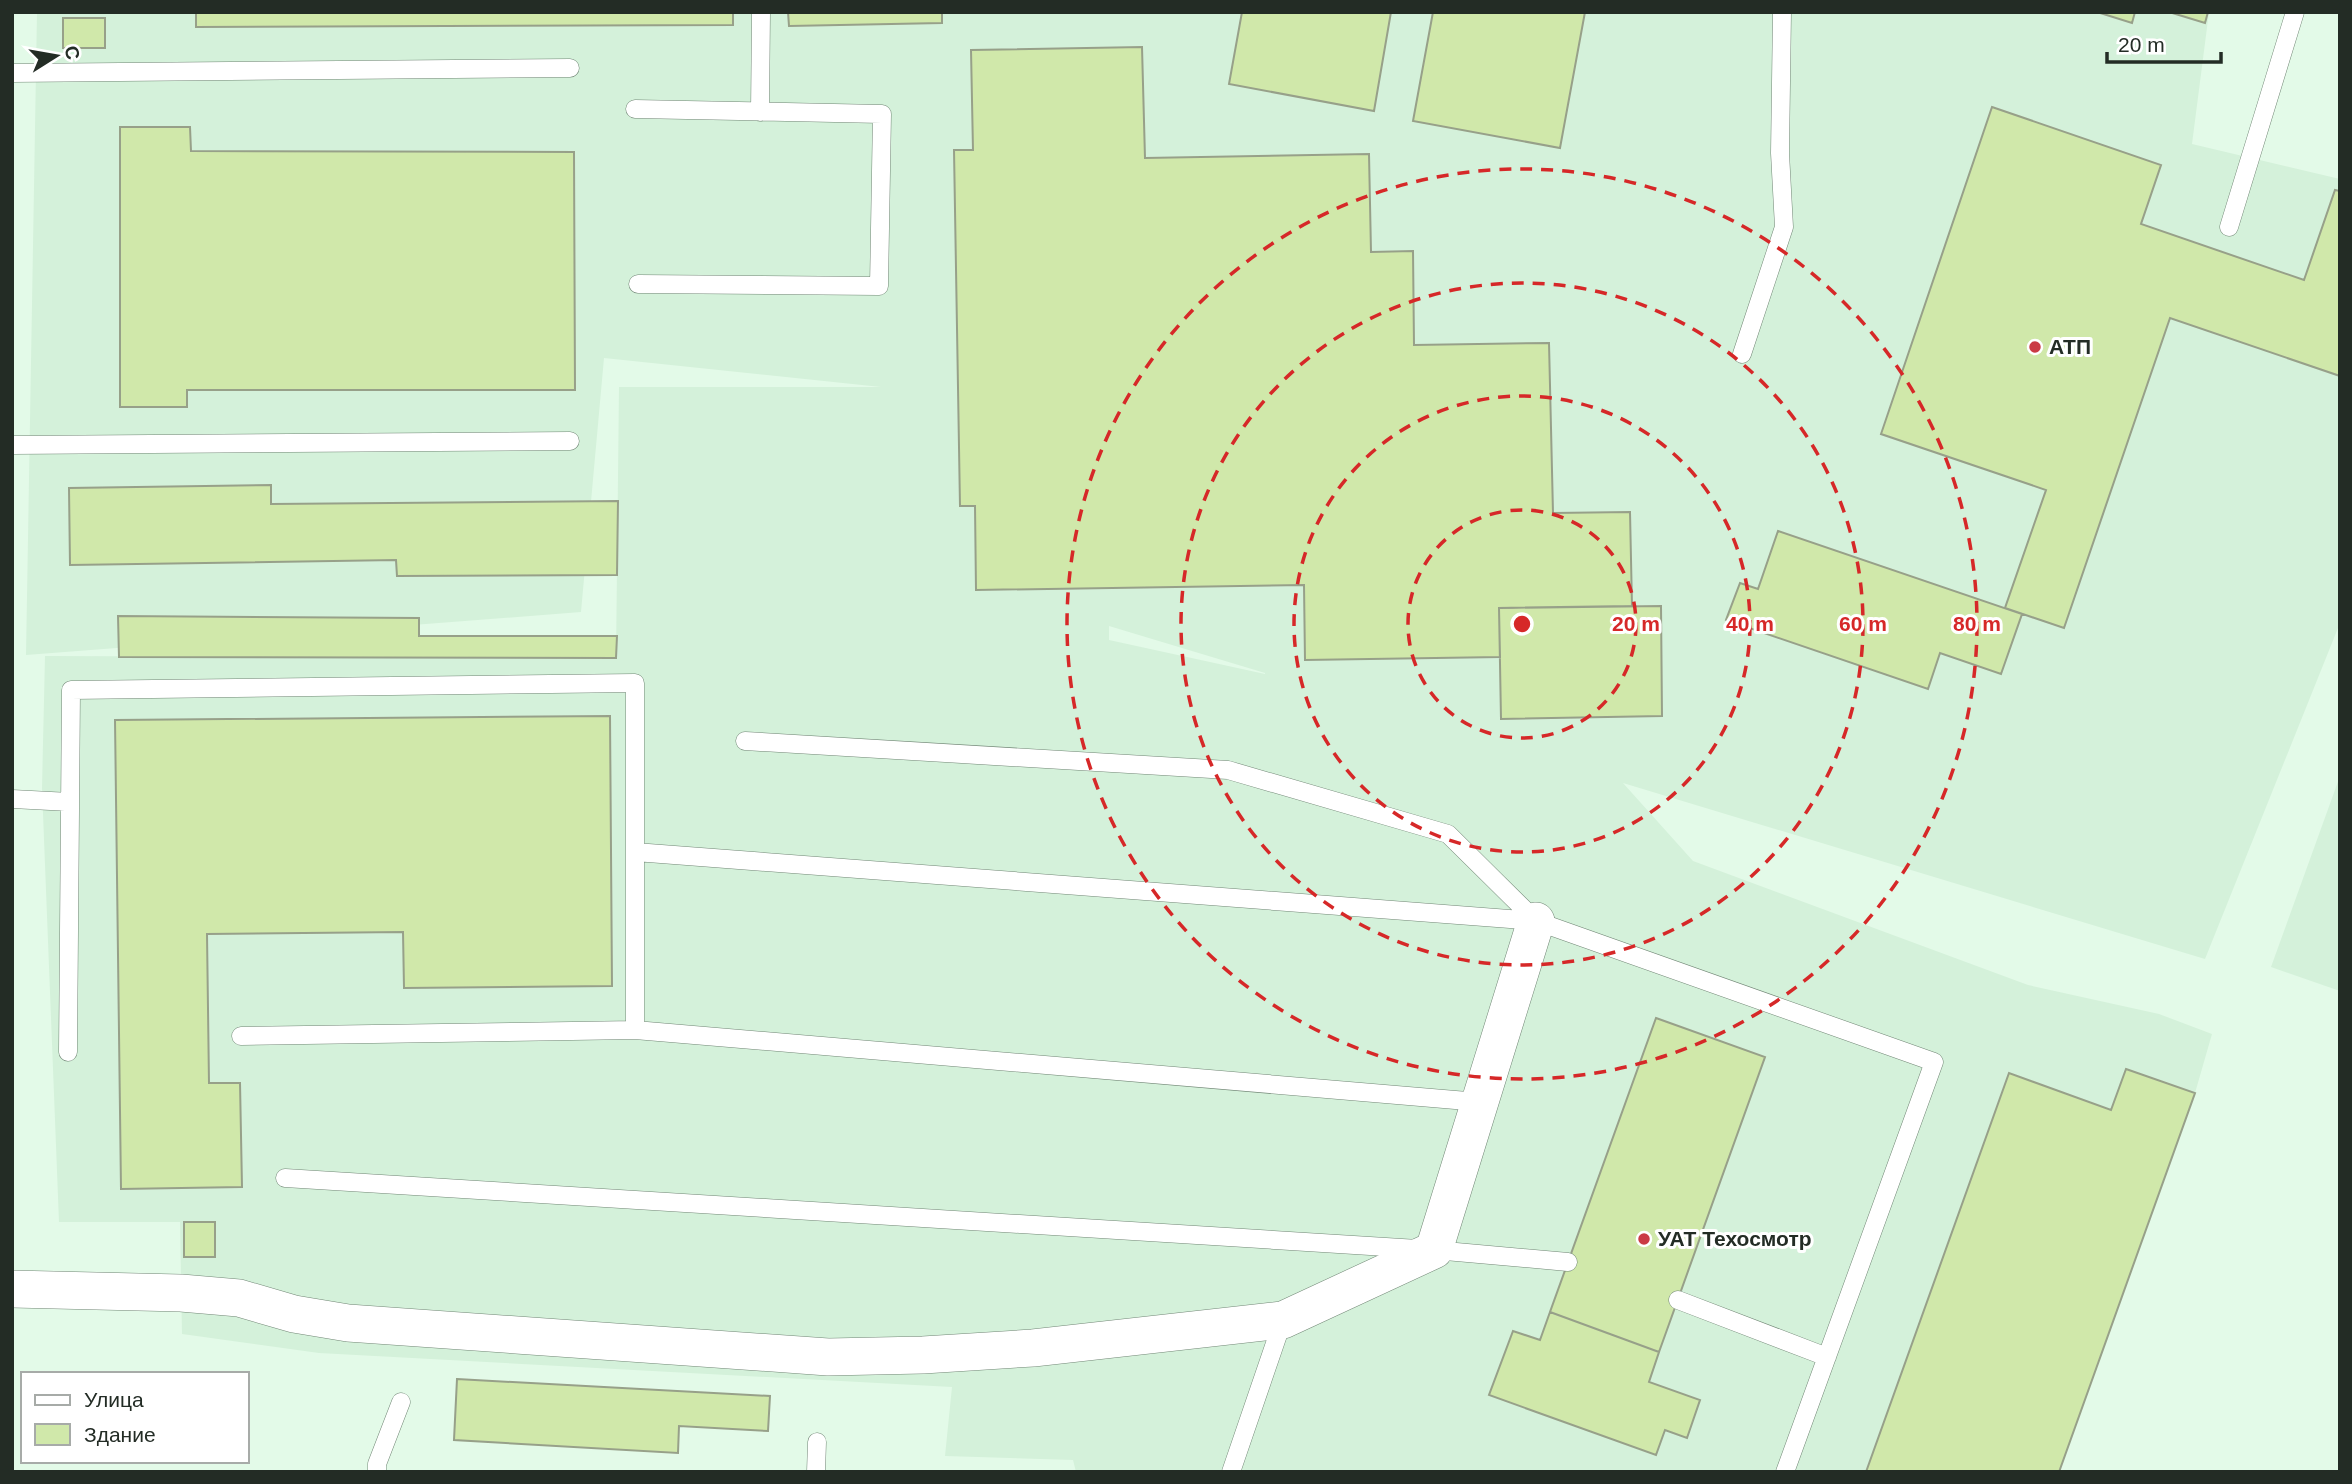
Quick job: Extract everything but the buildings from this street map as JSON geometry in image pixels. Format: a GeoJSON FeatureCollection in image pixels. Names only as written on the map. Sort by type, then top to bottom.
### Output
{"type":"FeatureCollection","features":[{"type":"Feature","properties":{"kind":"street"},"geometry":{"type":"LineString","coordinates":[[12,1289],[181,1293],[239,1298],[294,1314],[348,1323],[828,1357],[923,1355],[1032,1348],[1283,1320],[1434,1250],[1536,920]]}},
{"type":"Feature","properties":{"kind":"lane"},"geometry":{"type":"LineString","coordinates":[[760,112],[761,12]]}},
{"type":"Feature","properties":{"kind":"lane"},"geometry":{"type":"LineString","coordinates":[[1742,354],[1784,227],[1780,153],[1782,12]]}},
{"type":"Feature","properties":{"kind":"lane"},"geometry":{"type":"LineString","coordinates":[[2230,227],[2295,12]]}},
{"type":"Feature","properties":{"kind":"lane"},"geometry":{"type":"LineString","coordinates":[[12,73],[570,68]]}},
{"type":"Feature","properties":{"kind":"lane"},"geometry":{"type":"LineString","coordinates":[[635,110],[882,114],[879,286],[638,284]]}},
{"type":"Feature","properties":{"kind":"lane"},"geometry":{"type":"LineString","coordinates":[[12,445],[570,442]]}},
{"type":"Feature","properties":{"kind":"lane"},"geometry":{"type":"LineString","coordinates":[[68,1052],[71,690],[635,683],[635,1030]]}},
{"type":"Feature","properties":{"kind":"lane"},"geometry":{"type":"LineString","coordinates":[[745,741],[1228,770],[1448,834],[1536,920]]}},
{"type":"Feature","properties":{"kind":"lane"},"geometry":{"type":"LineString","coordinates":[[12,799],[70,802]]}},
{"type":"Feature","properties":{"kind":"lane"},"geometry":{"type":"LineString","coordinates":[[635,852],[1536,920],[1934,1062],[1785,1472]]}},
{"type":"Feature","properties":{"kind":"lane"},"geometry":{"type":"LineString","coordinates":[[241,1036],[635,1030],[1479,1102]]}},
{"type":"Feature","properties":{"kind":"lane"},"geometry":{"type":"LineString","coordinates":[[285,1178],[1434,1250],[1568,1262]]}},
{"type":"Feature","properties":{"kind":"lane"},"geometry":{"type":"LineString","coordinates":[[1678,1300],[1827,1357]]}},
{"type":"Feature","properties":{"kind":"lane"},"geometry":{"type":"LineString","coordinates":[[1231,1472],[1283,1320]]}},
{"type":"Feature","properties":{"kind":"lane"},"geometry":{"type":"LineString","coordinates":[[377,1472],[377,1464],[401,1402]]}},
{"type":"Feature","properties":{"kind":"lane"},"geometry":{"type":"LineString","coordinates":[[816,1472],[817,1442]]}},
{"type":"Feature","properties":{"kind":"shaded area"},"geometry":{"type":"Polygon","coordinates":[[[37,12],[2209,12],[2192,144],[2340,179],[2340,623],[2205,959],[1623,783],[1693,861],[2028,985],[2159,1014],[2212,1034],[2195,1093],[2059,1472],[1076,1472],[1073,1460],[945,1456],[952,1387],[319,1353],[182,1334],[180,1222],[59,1222],[42,788],[45,656],[616,658],[619,387],[881,387],[604,358],[581,612],[26,655],[37,12]],[[958,395],[960,506],[975,506],[976,590],[999,590],[1000,589],[958,395]],[[1109,626],[1109,640],[1265,674],[1265,673],[1109,626]]]}},
{"type":"Feature","properties":{"kind":"shaded area"},"geometry":{"type":"Polygon","coordinates":[[[2340,776],[2340,991],[2271,967],[2340,776]]]}},
{"type":"Feature","properties":{"kind":"place","name":"АТП"},"geometry":{"type":"Point","coordinates":[2035,347]}},
{"type":"Feature","properties":{"kind":"place","name":"УАТ Техосмотр"},"geometry":{"type":"Point","coordinates":[1644,1239]}}]}
